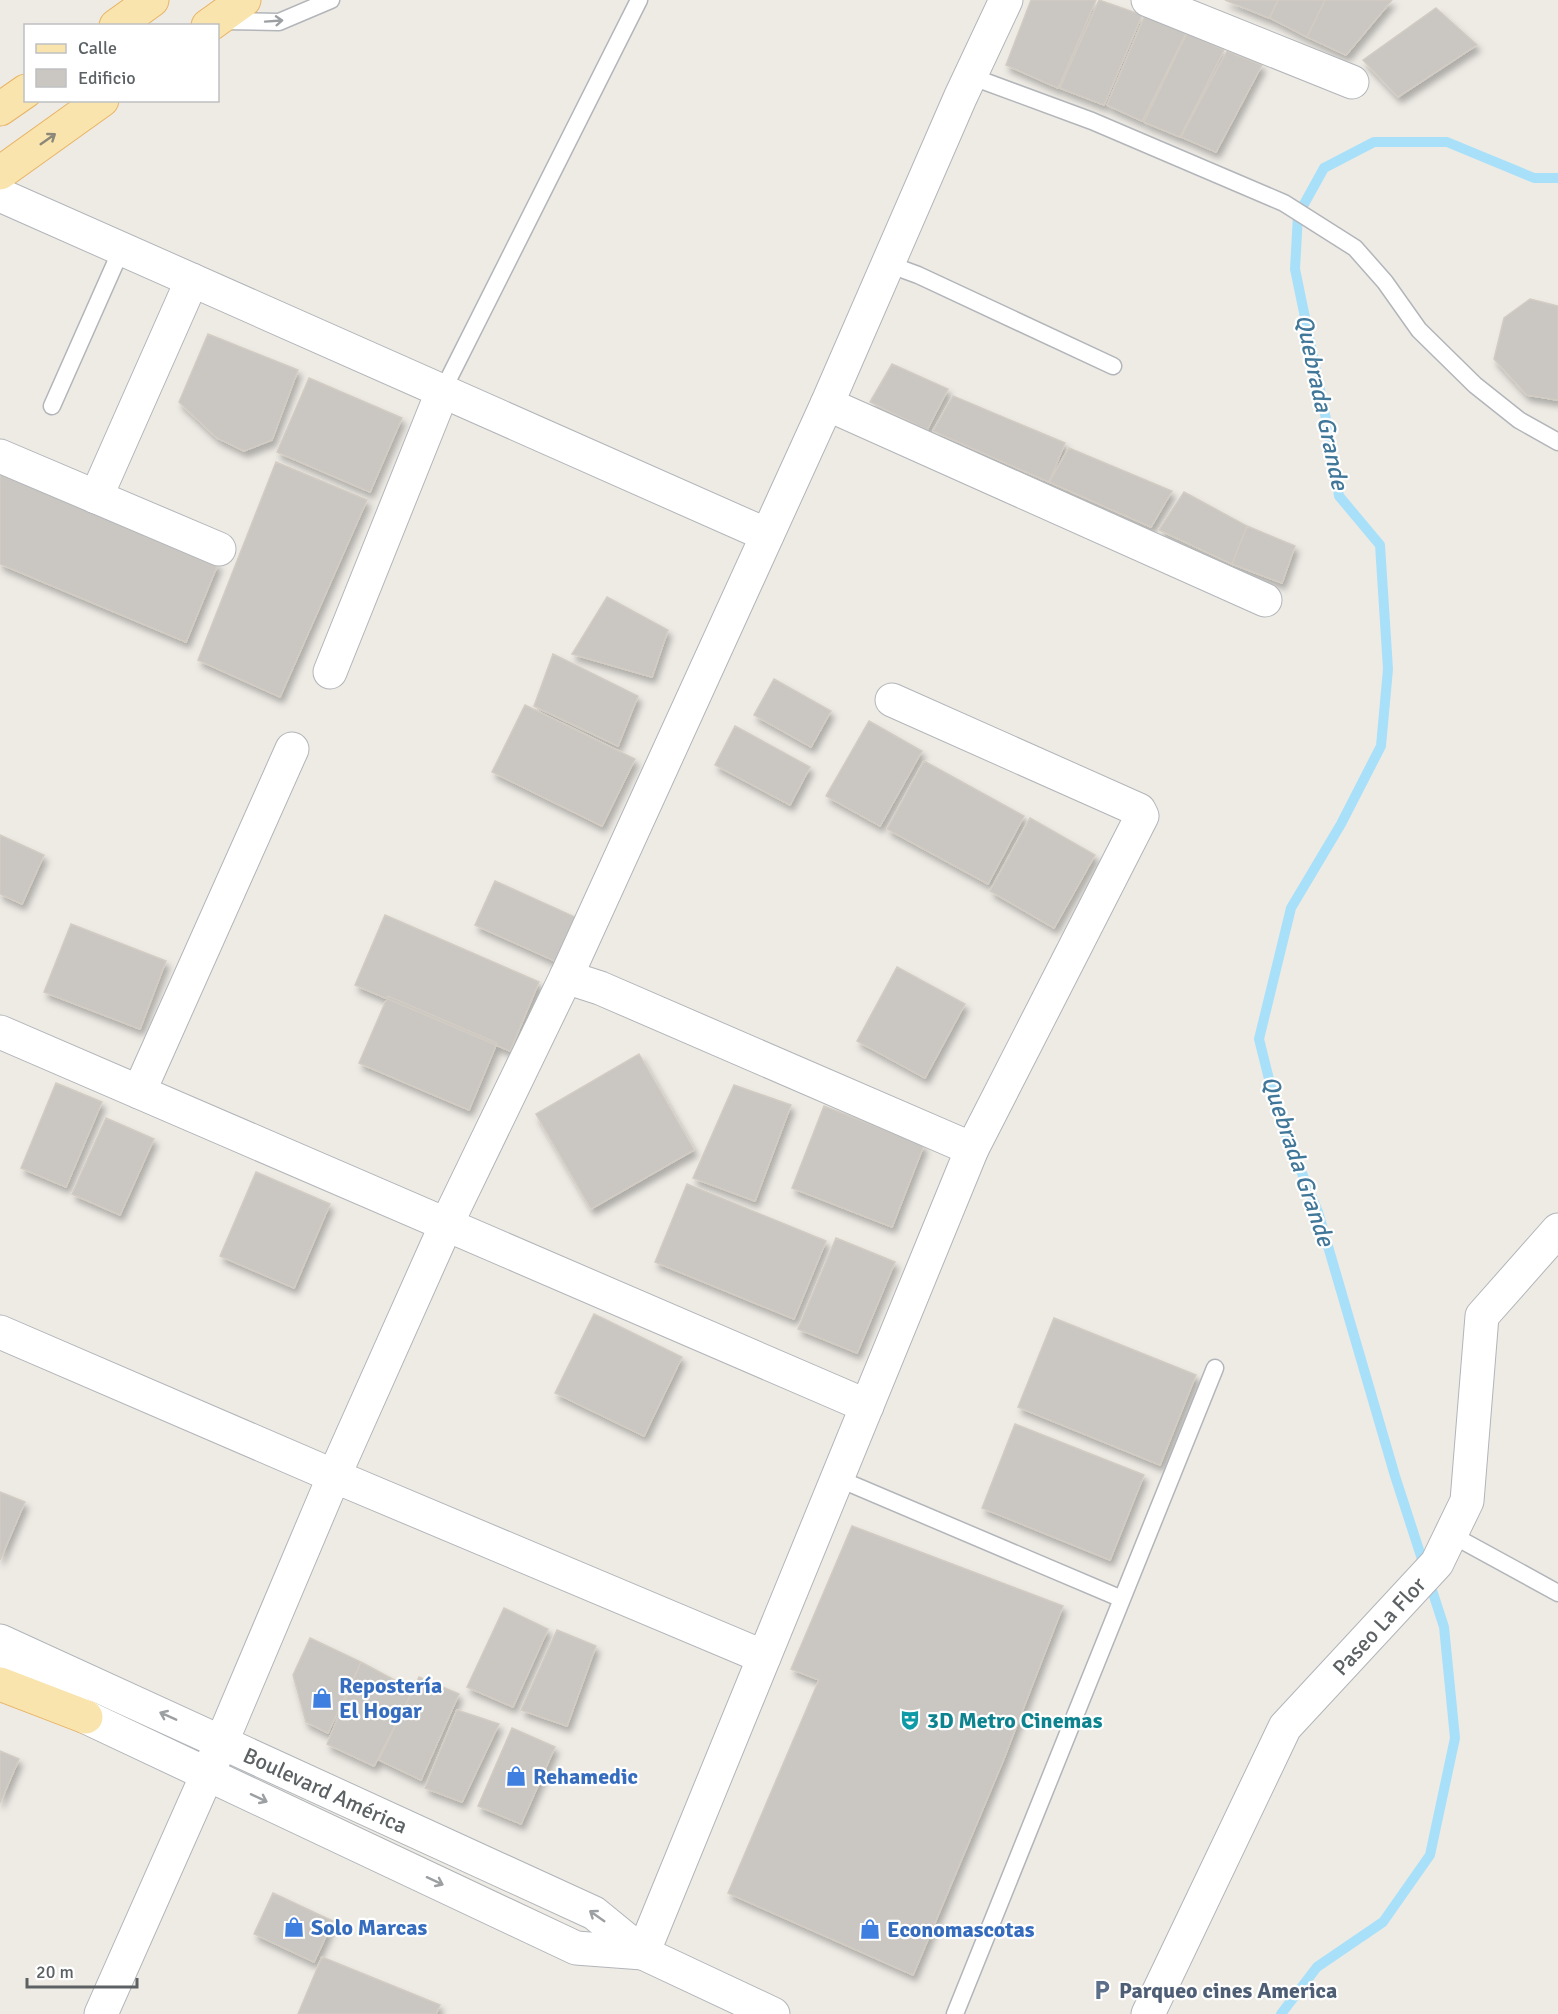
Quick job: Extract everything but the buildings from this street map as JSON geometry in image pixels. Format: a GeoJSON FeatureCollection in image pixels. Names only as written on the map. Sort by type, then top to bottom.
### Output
{"type":"FeatureCollection","features":[{"type":"Feature","properties":{"kind":"main road"},"geometry":{"type":"LineString","coordinates":[[120,24],[152,0]]}},
{"type":"Feature","properties":{"kind":"main road"},"geometry":{"type":"LineString","coordinates":[[212,23],[244,0]]}},
{"type":"Feature","properties":{"kind":"main road"},"geometry":{"type":"LineString","coordinates":[[0,109],[24,92]]}},
{"type":"Feature","properties":{"kind":"main road"},"geometry":{"type":"LineString","coordinates":[[0,173],[99,102]]}},
{"type":"Feature","properties":{"kind":"main road"},"geometry":{"type":"LineString","coordinates":[[0,1684],[86,1717]]}},
{"type":"Feature","properties":{"kind":"street"},"geometry":{"type":"LineString","coordinates":[[101,2014],[222,1741],[334,1476],[446,1225],[566,977],[827,404],[970,76],[1006,0]]}},
{"type":"Feature","properties":{"kind":"street"},"geometry":{"type":"LineString","coordinates":[[1148,0],[1352,82]]}},
{"type":"Feature","properties":{"kind":"street"},"geometry":{"type":"LineString","coordinates":[[0,195],[767,535]]}},
{"type":"Feature","properties":{"kind":"street"},"geometry":{"type":"LineString","coordinates":[[96,497],[192,280]]}},
{"type":"Feature","properties":{"kind":"street"},"geometry":{"type":"LineString","coordinates":[[330,672],[443,390]]}},
{"type":"Feature","properties":{"kind":"street"},"geometry":{"type":"LineString","coordinates":[[827,404],[1265,600]]}},
{"type":"Feature","properties":{"kind":"street"},"geometry":{"type":"LineString","coordinates":[[0,456],[219,549]]}},
{"type":"Feature","properties":{"kind":"street"},"geometry":{"type":"LineString","coordinates":[[643,1953],[972,1149],[1142,816],[1139,810],[892,700]]}},
{"type":"Feature","properties":{"kind":"street"},"geometry":{"type":"LineString","coordinates":[[139,1092],[292,749]]}},
{"type":"Feature","properties":{"kind":"street"},"geometry":{"type":"LineString","coordinates":[[566,977],[600,988],[972,1149]]}},
{"type":"Feature","properties":{"kind":"street"},"geometry":{"type":"LineString","coordinates":[[0,1032],[867,1406]]}},
{"type":"Feature","properties":{"kind":"street","name":"Paseo La Flor"},"geometry":{"type":"LineString","coordinates":[[1148,2014],[1285,1727],[1437,1563],[1452,1535],[1467,1502],[1482,1316],[1558,1230]]}},
{"type":"Feature","properties":{"kind":"street"},"geometry":{"type":"LineString","coordinates":[[0,1332],[764,1657]]}},
{"type":"Feature","properties":{"kind":"street","name":"Boulevard América"},"geometry":{"type":"LineString","coordinates":[[0,1641],[594,1913],[643,1953],[773,2014]]}},
{"type":"Feature","properties":{"kind":"street","name":"Boulevard América"},"geometry":{"type":"LineString","coordinates":[[0,1667],[86,1717],[576,1948],[643,1953]]}},
{"type":"Feature","properties":{"kind":"lane"},"geometry":{"type":"LineString","coordinates":[[212,23],[279,22],[331,0]]}},
{"type":"Feature","properties":{"kind":"lane"},"geometry":{"type":"LineString","coordinates":[[443,390],[615,42],[639,0]]}},
{"type":"Feature","properties":{"kind":"lane"},"geometry":{"type":"LineString","coordinates":[[970,76],[1092,121],[1284,203],[1355,248],[1385,282],[1419,330],[1475,385],[1519,420],[1558,442]]}},
{"type":"Feature","properties":{"kind":"lane"},"geometry":{"type":"LineString","coordinates":[[52,406],[122,248]]}},
{"type":"Feature","properties":{"kind":"lane"},"geometry":{"type":"LineString","coordinates":[[888,264],[918,275],[1113,366]]}},
{"type":"Feature","properties":{"kind":"lane"},"geometry":{"type":"LineString","coordinates":[[955,2014],[1215,1368]]}},
{"type":"Feature","properties":{"kind":"lane"},"geometry":{"type":"LineString","coordinates":[[837,1478],[1122,1599]]}},
{"type":"Feature","properties":{"kind":"lane"},"geometry":{"type":"LineString","coordinates":[[1452,1535],[1558,1593]]}},
{"type":"Feature","properties":{"kind":"waterway","name":"Quebrada Grande"},"geometry":{"type":"LineString","coordinates":[[1281,2014],[1317,1967],[1383,1922],[1430,1855],[1455,1738],[1444,1627],[1395,1476],[1318,1212],[1278,1115],[1259,1039],[1291,908],[1341,824],[1381,746],[1388,669],[1380,545],[1339,496],[1328,429],[1295,269],[1298,215],[1324,168],[1374,142],[1447,142],[1534,178],[1558,178]]}},
{"type":"Feature","properties":{"kind":"place","name":"Repostería El Hogar"},"geometry":{"type":"Point","coordinates":[322,1698]}},
{"type":"Feature","properties":{"kind":"place","name":"3D Metro Cinemas"},"geometry":{"type":"Point","coordinates":[910,1720]}},
{"type":"Feature","properties":{"kind":"place","name":"Rehamedic"},"geometry":{"type":"Point","coordinates":[516,1776]}},
{"type":"Feature","properties":{"kind":"place","name":"Solo Marcas"},"geometry":{"type":"Point","coordinates":[294,1927]}},
{"type":"Feature","properties":{"kind":"place","name":"Economascotas"},"geometry":{"type":"Point","coordinates":[870,1929]}},
{"type":"Feature","properties":{"kind":"place","name":"Parqueo cines America"},"geometry":{"type":"Point","coordinates":[1102,1990]}}]}
